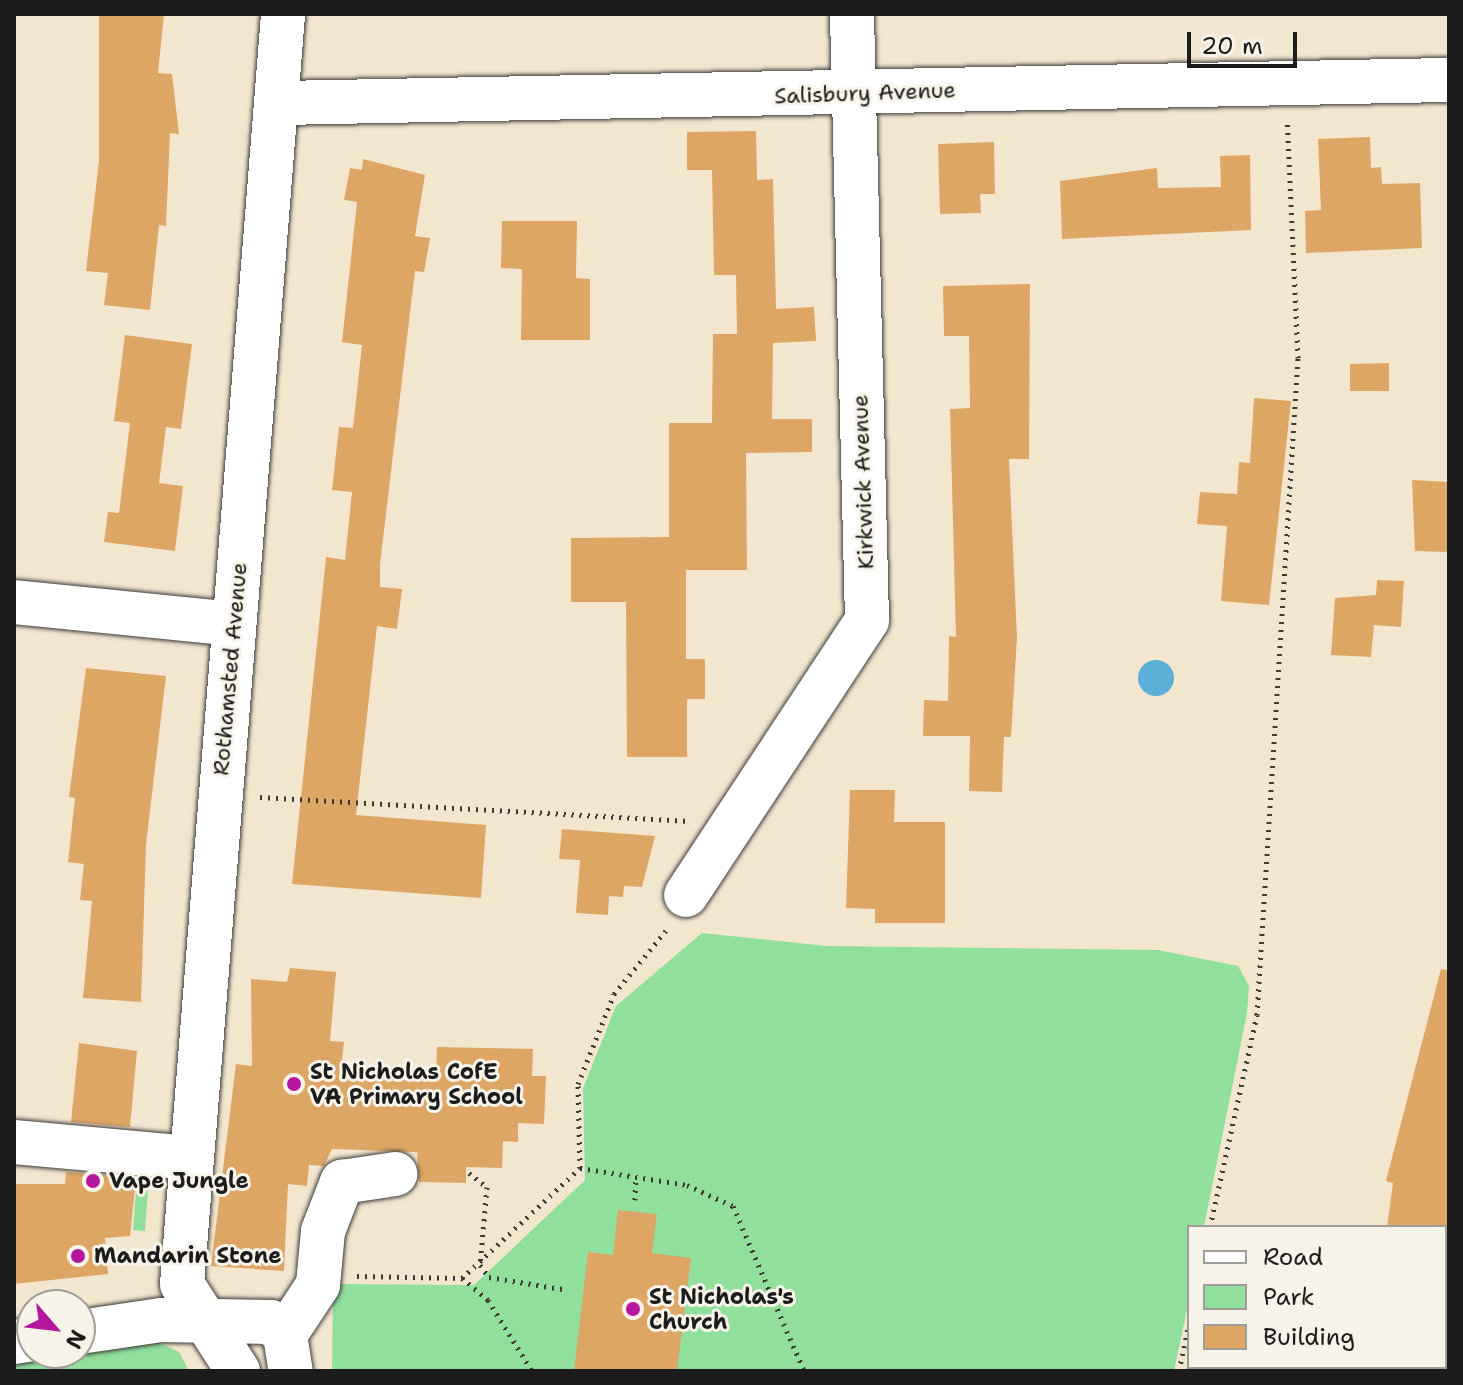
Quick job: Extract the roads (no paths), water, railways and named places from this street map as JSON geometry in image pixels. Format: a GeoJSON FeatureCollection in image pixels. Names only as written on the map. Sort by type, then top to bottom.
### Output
{"type":"FeatureCollection","features":[{"type":"Feature","properties":{"kind":"street","name":"Rothamsted Avenue"},"geometry":{"type":"LineString","coordinates":[[238,1371],[200,1321],[182,1284],[189,1158],[219,795],[281,103],[283,14]]}},
{"type":"Feature","properties":{"kind":"street","name":"Kirkwick Avenue"},"geometry":{"type":"LineString","coordinates":[[686,895],[867,620],[852,14]]}},
{"type":"Feature","properties":{"kind":"street","name":"Salisbury Avenue"},"geometry":{"type":"LineString","coordinates":[[281,103],[1449,80]]}},
{"type":"Feature","properties":{"kind":"street"},"geometry":{"type":"LineString","coordinates":[[14,602],[234,624]]}},
{"type":"Feature","properties":{"kind":"street"},"geometry":{"type":"LineString","coordinates":[[14,1142],[189,1158]]}},
{"type":"Feature","properties":{"kind":"street"},"geometry":{"type":"LineString","coordinates":[[288,1353],[318,1285],[323,1231],[342,1182],[395,1174]]}},
{"type":"Feature","properties":{"kind":"street"},"geometry":{"type":"LineString","coordinates":[[96,1331],[200,1321],[271,1322],[288,1353]]}},
{"type":"Feature","properties":{"kind":"water"},"geometry":{"type":"Polygon","coordinates":[[[1156,660],[1169,665],[1174,678],[1169,691],[1156,696],[1143,691],[1138,678],[1143,665],[1156,660]]]}},
{"type":"Feature","properties":{"kind":"place","name":"St Nicholas CofE VA Primary School"},"geometry":{"type":"Point","coordinates":[294,1084]}},
{"type":"Feature","properties":{"kind":"place","name":"Vape Jungle"},"geometry":{"type":"Point","coordinates":[93,1181]}},
{"type":"Feature","properties":{"kind":"place","name":"Mandarin Stone"},"geometry":{"type":"Point","coordinates":[78,1256]}},
{"type":"Feature","properties":{"kind":"place","name":"St Nicholas's Church"},"geometry":{"type":"Point","coordinates":[633,1309]}}]}
